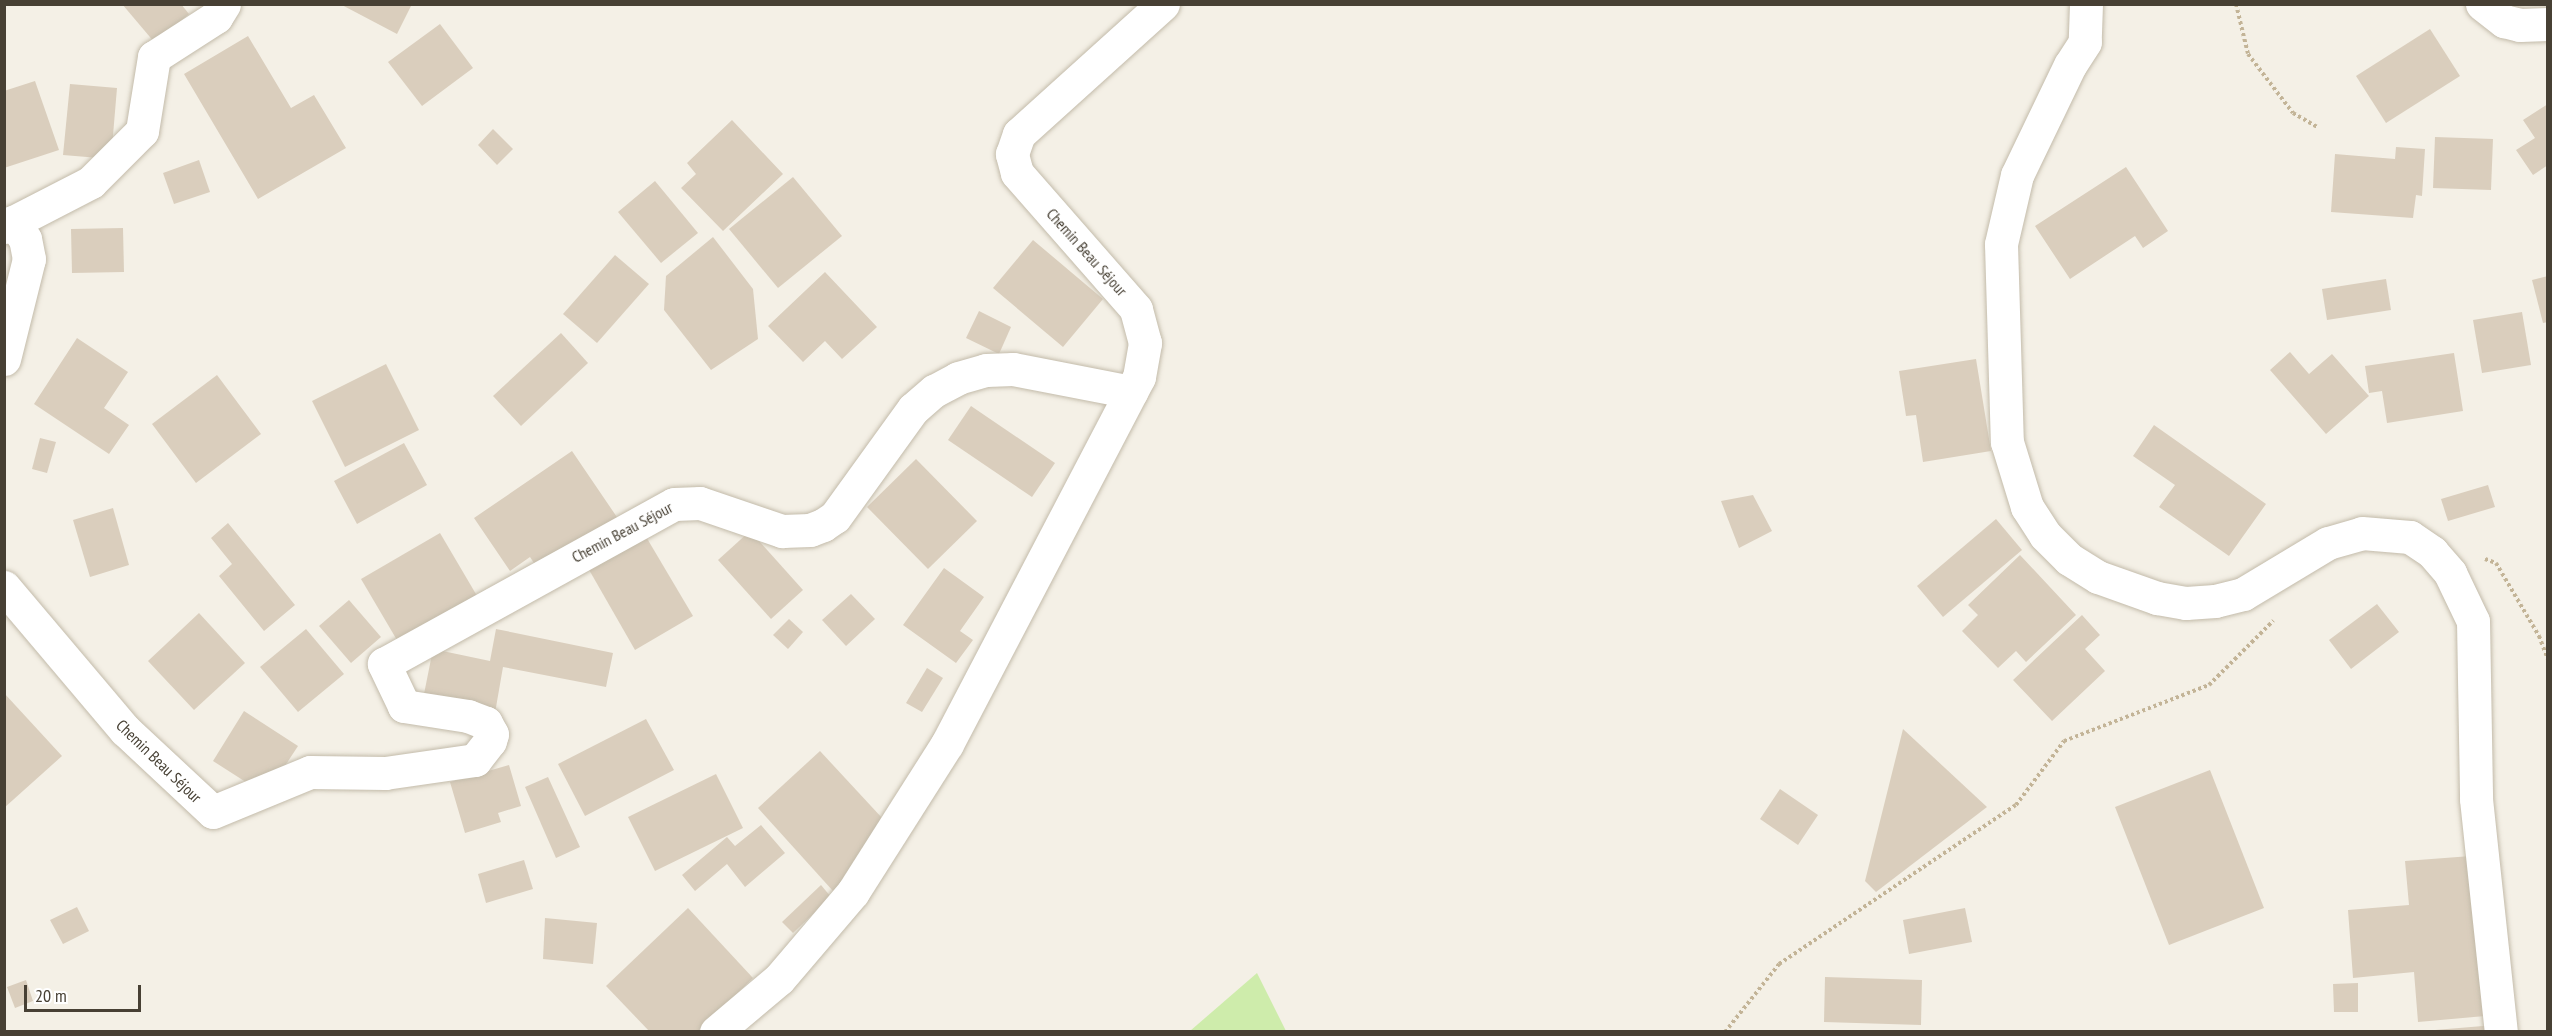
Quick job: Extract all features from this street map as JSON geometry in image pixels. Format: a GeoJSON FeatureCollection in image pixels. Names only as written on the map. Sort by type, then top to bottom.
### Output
{"type":"FeatureCollection","features":[{"type":"Feature","properties":{"kind":"street"},"geometry":{"type":"LineString","coordinates":[[4,359],[29,259],[25,238],[9,224],[91,182],[142,131],[154,57],[216,17],[224,4]]}},
{"type":"Feature","properties":{"kind":"street","name":"Chemin Beau Séjour"},"geometry":{"type":"LineString","coordinates":[[4,587],[124,730],[213,812],[310,772],[385,773],[475,760],[490,741],[492,734],[486,723],[468,716],[404,706],[384,664],[660,508],[700,503],[782,531],[810,530],[835,517],[913,409],[934,391],[958,378],[986,370],[1013,369],[1131,392],[1139,377],[1145,343],[1136,309],[1017,173],[1012,154],[1019,134],[1163,4]]}},
{"type":"Feature","properties":{"kind":"street"},"geometry":{"type":"LineString","coordinates":[[2086,4],[2085,42],[2070,65],[2017,175],[2001,244],[2007,442],[2027,507],[2045,535],[2069,559],[2088,571],[2157,598],[2186,603],[2215,601],[2243,594],[2328,543],[2362,533],[2410,537],[2444,566],[2464,596],[2473,621],[2476,799],[2501,1032]]}},
{"type":"Feature","properties":{"kind":"street"},"geometry":{"type":"LineString","coordinates":[[2482,4],[2504,21],[2520,26],[2547,24]]}},
{"type":"Feature","properties":{"kind":"street"},"geometry":{"type":"LineString","coordinates":[[716,1032],[779,979],[853,892],[947,744],[1131,392]]}},
{"type":"Feature","properties":{"kind":"path"},"geometry":{"type":"LineString","coordinates":[[2236,4],[2248,54],[2293,113],[2318,127]]}},
{"type":"Feature","properties":{"kind":"path"},"geometry":{"type":"LineString","coordinates":[[1725,1032],[1779,964],[2016,805],[2064,741],[2209,686],[2282,613]]}},
{"type":"Feature","properties":{"kind":"green space"},"geometry":{"type":"Polygon","coordinates":[[[1257,973],[1286,1031],[1190,1031],[1257,973]]]}},
{"type":"Feature","properties":{"kind":"building"},"geometry":{"type":"Polygon","coordinates":[[[122,4],[181,4],[189,14],[155,43],[122,4]]]}},
{"type":"Feature","properties":{"kind":"building"},"geometry":{"type":"Polygon","coordinates":[[[340,4],[412,4],[397,34],[340,4]]]}},
{"type":"Feature","properties":{"kind":"building"},"geometry":{"type":"Polygon","coordinates":[[[440,24],[473,68],[422,106],[388,62],[440,24]]]}},
{"type":"Feature","properties":{"kind":"building"},"geometry":{"type":"Polygon","coordinates":[[[2430,29],[2460,76],[2386,123],[2356,76],[2430,29]]]}},
{"type":"Feature","properties":{"kind":"building"},"geometry":{"type":"Polygon","coordinates":[[[248,36],[291,108],[314,95],[346,148],[258,199],[184,74],[248,36]]]}},
{"type":"Feature","properties":{"kind":"building"},"geometry":{"type":"Polygon","coordinates":[[[35,81],[59,150],[4,168],[4,91],[35,81]]]}},
{"type":"Feature","properties":{"kind":"building"},"geometry":{"type":"Polygon","coordinates":[[[70,84],[117,88],[111,159],[63,155],[70,84]]]}},
{"type":"Feature","properties":{"kind":"building"},"geometry":{"type":"Polygon","coordinates":[[[2548,104],[2548,165],[2533,175],[2516,150],[2535,138],[2523,120],[2548,104]]]}},
{"type":"Feature","properties":{"kind":"building"},"geometry":{"type":"Polygon","coordinates":[[[732,120],[783,174],[723,231],[681,188],[696,174],[687,163],[732,120]]]}},
{"type":"Feature","properties":{"kind":"building"},"geometry":{"type":"Polygon","coordinates":[[[493,129],[513,149],[497,165],[478,145],[493,129]]]}},
{"type":"Feature","properties":{"kind":"building"},"geometry":{"type":"Polygon","coordinates":[[[2435,137],[2493,139],[2491,190],[2433,188],[2435,137]]]}},
{"type":"Feature","properties":{"kind":"building"},"geometry":{"type":"Polygon","coordinates":[[[2396,147],[2425,149],[2422,196],[2416,195],[2413,218],[2331,212],[2335,154],[2395,159],[2396,147]]]}},
{"type":"Feature","properties":{"kind":"building"},"geometry":{"type":"Polygon","coordinates":[[[199,160],[210,192],[174,204],[163,173],[199,160]]]}},
{"type":"Feature","properties":{"kind":"building"},"geometry":{"type":"Polygon","coordinates":[[[2126,167],[2168,231],[2143,248],[2135,236],[2070,279],[2035,226],[2126,167]]]}},
{"type":"Feature","properties":{"kind":"building"},"geometry":{"type":"Polygon","coordinates":[[[793,177],[842,236],[778,288],[729,229],[793,177]]]}},
{"type":"Feature","properties":{"kind":"building"},"geometry":{"type":"Polygon","coordinates":[[[655,181],[698,233],[661,263],[618,212],[655,181]]]}},
{"type":"Feature","properties":{"kind":"building"},"geometry":{"type":"Polygon","coordinates":[[[123,228],[124,272],[72,273],[71,229],[123,228]]]}},
{"type":"Feature","properties":{"kind":"building"},"geometry":{"type":"Polygon","coordinates":[[[713,237],[753,289],[758,339],[711,370],[664,310],[666,276],[713,237]]]}},
{"type":"Feature","properties":{"kind":"building"},"geometry":{"type":"Polygon","coordinates":[[[1033,240],[1103,299],[1063,347],[993,288],[1033,240]]]}},
{"type":"Feature","properties":{"kind":"building"},"geometry":{"type":"Polygon","coordinates":[[[615,255],[649,284],[597,343],[563,314],[615,255]]]}},
{"type":"Feature","properties":{"kind":"building"},"geometry":{"type":"Polygon","coordinates":[[[825,272],[877,327],[842,359],[825,341],[803,362],[768,326],[825,272]]]}},
{"type":"Feature","properties":{"kind":"building"},"geometry":{"type":"Polygon","coordinates":[[[2548,276],[2548,322],[2543,323],[2532,280],[2548,276]]]}},
{"type":"Feature","properties":{"kind":"building"},"geometry":{"type":"Polygon","coordinates":[[[2386,279],[2391,310],[2327,320],[2322,289],[2386,279]]]}},
{"type":"Feature","properties":{"kind":"building"},"geometry":{"type":"Polygon","coordinates":[[[979,311],[1011,327],[999,354],[966,338],[979,311]]]}},
{"type":"Feature","properties":{"kind":"building"},"geometry":{"type":"Polygon","coordinates":[[[2522,312],[2531,365],[2482,373],[2473,320],[2522,312]]]}},
{"type":"Feature","properties":{"kind":"building"},"geometry":{"type":"Polygon","coordinates":[[[561,333],[588,363],[521,426],[493,396],[561,333]]]}},
{"type":"Feature","properties":{"kind":"building"},"geometry":{"type":"Polygon","coordinates":[[[77,338],[128,372],[104,408],[129,425],[109,454],[34,404],[77,338]]]}},
{"type":"Feature","properties":{"kind":"building"},"geometry":{"type":"Polygon","coordinates":[[[2290,352],[2309,374],[2332,354],[2369,396],[2326,434],[2270,370],[2290,352]]]}},
{"type":"Feature","properties":{"kind":"building"},"geometry":{"type":"Polygon","coordinates":[[[2454,353],[2463,411],[2387,423],[2382,391],[2369,393],[2365,366],[2454,353]]]}},
{"type":"Feature","properties":{"kind":"building"},"geometry":{"type":"Polygon","coordinates":[[[1976,359],[1991,451],[1923,462],[1916,415],[1906,416],[1899,371],[1976,359]]]}},
{"type":"Feature","properties":{"kind":"building"},"geometry":{"type":"Polygon","coordinates":[[[386,364],[419,430],[345,467],[312,401],[386,364]]]}},
{"type":"Feature","properties":{"kind":"building"},"geometry":{"type":"Polygon","coordinates":[[[217,375],[261,434],[196,483],[152,424],[217,375]]]}},
{"type":"Feature","properties":{"kind":"building"},"geometry":{"type":"Polygon","coordinates":[[[971,406],[1055,463],[1032,497],[948,440],[971,406]]]}},
{"type":"Feature","properties":{"kind":"building"},"geometry":{"type":"Polygon","coordinates":[[[2154,425],[2266,504],[2229,556],[2159,507],[2175,485],[2133,456],[2154,425]]]}},
{"type":"Feature","properties":{"kind":"building"},"geometry":{"type":"Polygon","coordinates":[[[40,438],[56,442],[47,473],[32,469],[40,438]]]}},
{"type":"Feature","properties":{"kind":"building"},"geometry":{"type":"Polygon","coordinates":[[[404,443],[427,485],[357,524],[334,481],[404,443]]]}},
{"type":"Feature","properties":{"kind":"building"},"geometry":{"type":"Polygon","coordinates":[[[572,451],[623,526],[544,578],[530,557],[510,571],[474,518],[572,451]]]}},
{"type":"Feature","properties":{"kind":"building"},"geometry":{"type":"Polygon","coordinates":[[[916,459],[977,521],[928,569],[867,507],[916,459]]]}},
{"type":"Feature","properties":{"kind":"building"},"geometry":{"type":"Polygon","coordinates":[[[2488,485],[2495,507],[2448,521],[2441,499],[2488,485]]]}},
{"type":"Feature","properties":{"kind":"building"},"geometry":{"type":"Polygon","coordinates":[[[1753,495],[1772,531],[1739,548],[1721,501],[1753,495]]]}},
{"type":"Feature","properties":{"kind":"building"},"geometry":{"type":"Polygon","coordinates":[[[113,508],[129,565],[90,577],[73,520],[113,508]]]}},
{"type":"Feature","properties":{"kind":"building"},"geometry":{"type":"Polygon","coordinates":[[[1996,519],[2022,550],[1943,617],[1917,586],[1996,519]]]}},
{"type":"Feature","properties":{"kind":"building"},"geometry":{"type":"Polygon","coordinates":[[[228,523],[295,605],[264,631],[219,576],[232,564],[211,538],[228,523]]]}},
{"type":"Feature","properties":{"kind":"building"},"geometry":{"type":"Polygon","coordinates":[[[750,531],[803,590],[771,619],[718,560],[750,531]]]}},
{"type":"Feature","properties":{"kind":"building"},"geometry":{"type":"Polygon","coordinates":[[[440,533],[483,606],[404,652],[361,579],[440,533]]]}},
{"type":"Feature","properties":{"kind":"building"},"geometry":{"type":"Polygon","coordinates":[[[645,535],[693,616],[635,650],[588,568],[645,535]]]}},
{"type":"Feature","properties":{"kind":"building"},"geometry":{"type":"Polygon","coordinates":[[[2020,555],[2076,615],[2026,662],[2016,651],[1998,668],[1962,631],[1978,615],[1968,605],[2020,555]]]}},
{"type":"Feature","properties":{"kind":"building"},"geometry":{"type":"Polygon","coordinates":[[[944,568],[984,597],[960,631],[973,640],[956,663],[903,625],[944,568]]]}},
{"type":"Feature","properties":{"kind":"building"},"geometry":{"type":"Polygon","coordinates":[[[851,594],[875,619],[846,646],[822,620],[851,594]]]}},
{"type":"Feature","properties":{"kind":"building"},"geometry":{"type":"Polygon","coordinates":[[[349,600],[381,637],[351,663],[319,626],[349,600]]]}},
{"type":"Feature","properties":{"kind":"building"},"geometry":{"type":"Polygon","coordinates":[[[2377,604],[2399,632],[2351,669],[2329,640],[2377,604]]]}},
{"type":"Feature","properties":{"kind":"building"},"geometry":{"type":"Polygon","coordinates":[[[199,613],[245,663],[194,710],[148,661],[199,613]]]}},
{"type":"Feature","properties":{"kind":"building"},"geometry":{"type":"Polygon","coordinates":[[[2082,615],[2100,635],[2085,649],[2105,671],[2052,721],[2013,680],[2082,615]]]}},
{"type":"Feature","properties":{"kind":"building"},"geometry":{"type":"Polygon","coordinates":[[[789,619],[803,632],[788,649],[773,635],[789,619]]]}},
{"type":"Feature","properties":{"kind":"building"},"geometry":{"type":"Polygon","coordinates":[[[306,629],[344,674],[298,712],[260,667],[306,629]]]}},
{"type":"Feature","properties":{"kind":"building"},"geometry":{"type":"Polygon","coordinates":[[[496,629],[613,653],[606,687],[503,667],[495,713],[423,699],[433,649],[490,661],[496,629]]]}},
{"type":"Feature","properties":{"kind":"building"},"geometry":{"type":"Polygon","coordinates":[[[927,668],[943,678],[922,712],[906,703],[927,668]]]}},
{"type":"Feature","properties":{"kind":"building"},"geometry":{"type":"Polygon","coordinates":[[[4,693],[62,756],[4,808],[4,693]]]}},
{"type":"Feature","properties":{"kind":"building"},"geometry":{"type":"Polygon","coordinates":[[[244,711],[298,746],[266,795],[213,761],[244,711]]]}},
{"type":"Feature","properties":{"kind":"building"},"geometry":{"type":"Polygon","coordinates":[[[646,719],[674,770],[585,816],[558,764],[646,719]]]}},
{"type":"Feature","properties":{"kind":"building"},"geometry":{"type":"Polygon","coordinates":[[[1903,729],[1987,807],[1876,892],[1865,881],[1903,729]]]}},
{"type":"Feature","properties":{"kind":"building"},"geometry":{"type":"Polygon","coordinates":[[[820,751],[896,833],[833,891],[758,808],[820,751]]]}},
{"type":"Feature","properties":{"kind":"building"},"geometry":{"type":"Polygon","coordinates":[[[509,765],[521,806],[498,813],[501,822],[465,833],[450,782],[509,765]]]}},
{"type":"Feature","properties":{"kind":"building"},"geometry":{"type":"Polygon","coordinates":[[[2210,770],[2264,908],[2169,945],[2115,807],[2210,770]]]}},
{"type":"Feature","properties":{"kind":"building"},"geometry":{"type":"Polygon","coordinates":[[[716,774],[743,828],[655,871],[628,817],[716,774]]]}},
{"type":"Feature","properties":{"kind":"building"},"geometry":{"type":"Polygon","coordinates":[[[548,777],[580,847],[556,858],[525,787],[548,777]]]}},
{"type":"Feature","properties":{"kind":"building"},"geometry":{"type":"Polygon","coordinates":[[[1780,789],[1818,815],[1798,845],[1760,819],[1780,789]]]}},
{"type":"Feature","properties":{"kind":"building"},"geometry":{"type":"Polygon","coordinates":[[[761,825],[785,853],[745,887],[727,864],[695,891],[682,875],[727,837],[735,846],[761,825]]]}},
{"type":"Feature","properties":{"kind":"building"},"geometry":{"type":"Polygon","coordinates":[[[2471,856],[2485,1016],[2418,1022],[2414,972],[2353,978],[2348,910],[2409,905],[2405,861],[2471,856]]]}},
{"type":"Feature","properties":{"kind":"building"},"geometry":{"type":"Polygon","coordinates":[[[524,860],[533,889],[486,903],[478,874],[524,860]]]}},
{"type":"Feature","properties":{"kind":"building"},"geometry":{"type":"Polygon","coordinates":[[[821,885],[831,897],[793,933],[782,922],[821,885]]]}},
{"type":"Feature","properties":{"kind":"building"},"geometry":{"type":"Polygon","coordinates":[[[77,907],[89,931],[63,944],[50,920],[77,907]]]}},
{"type":"Feature","properties":{"kind":"building"},"geometry":{"type":"Polygon","coordinates":[[[688,908],[753,978],[697,1032],[650,1032],[606,986],[688,908]]]}},
{"type":"Feature","properties":{"kind":"building"},"geometry":{"type":"Polygon","coordinates":[[[1965,908],[1972,942],[1909,954],[1903,920],[1965,908]]]}},
{"type":"Feature","properties":{"kind":"building"},"geometry":{"type":"Polygon","coordinates":[[[545,918],[597,923],[593,964],[543,959],[545,918]]]}},
{"type":"Feature","properties":{"kind":"building"},"geometry":{"type":"Polygon","coordinates":[[[1825,977],[1922,980],[1921,1025],[1824,1022],[1825,977]]]}},
{"type":"Feature","properties":{"kind":"building"},"geometry":{"type":"Polygon","coordinates":[[[26,980],[33,1001],[15,1008],[7,987],[26,980]]]}},
{"type":"Feature","properties":{"kind":"building"},"geometry":{"type":"Polygon","coordinates":[[[2358,983],[2358,1012],[2334,1012],[2333,984],[2358,983]]]}},
{"type":"Feature","properties":{"kind":"building"},"geometry":{"type":"Polygon","coordinates":[[[2495,1025],[2495,1032],[2435,1032],[2435,1030],[2495,1025]]]}}]}
